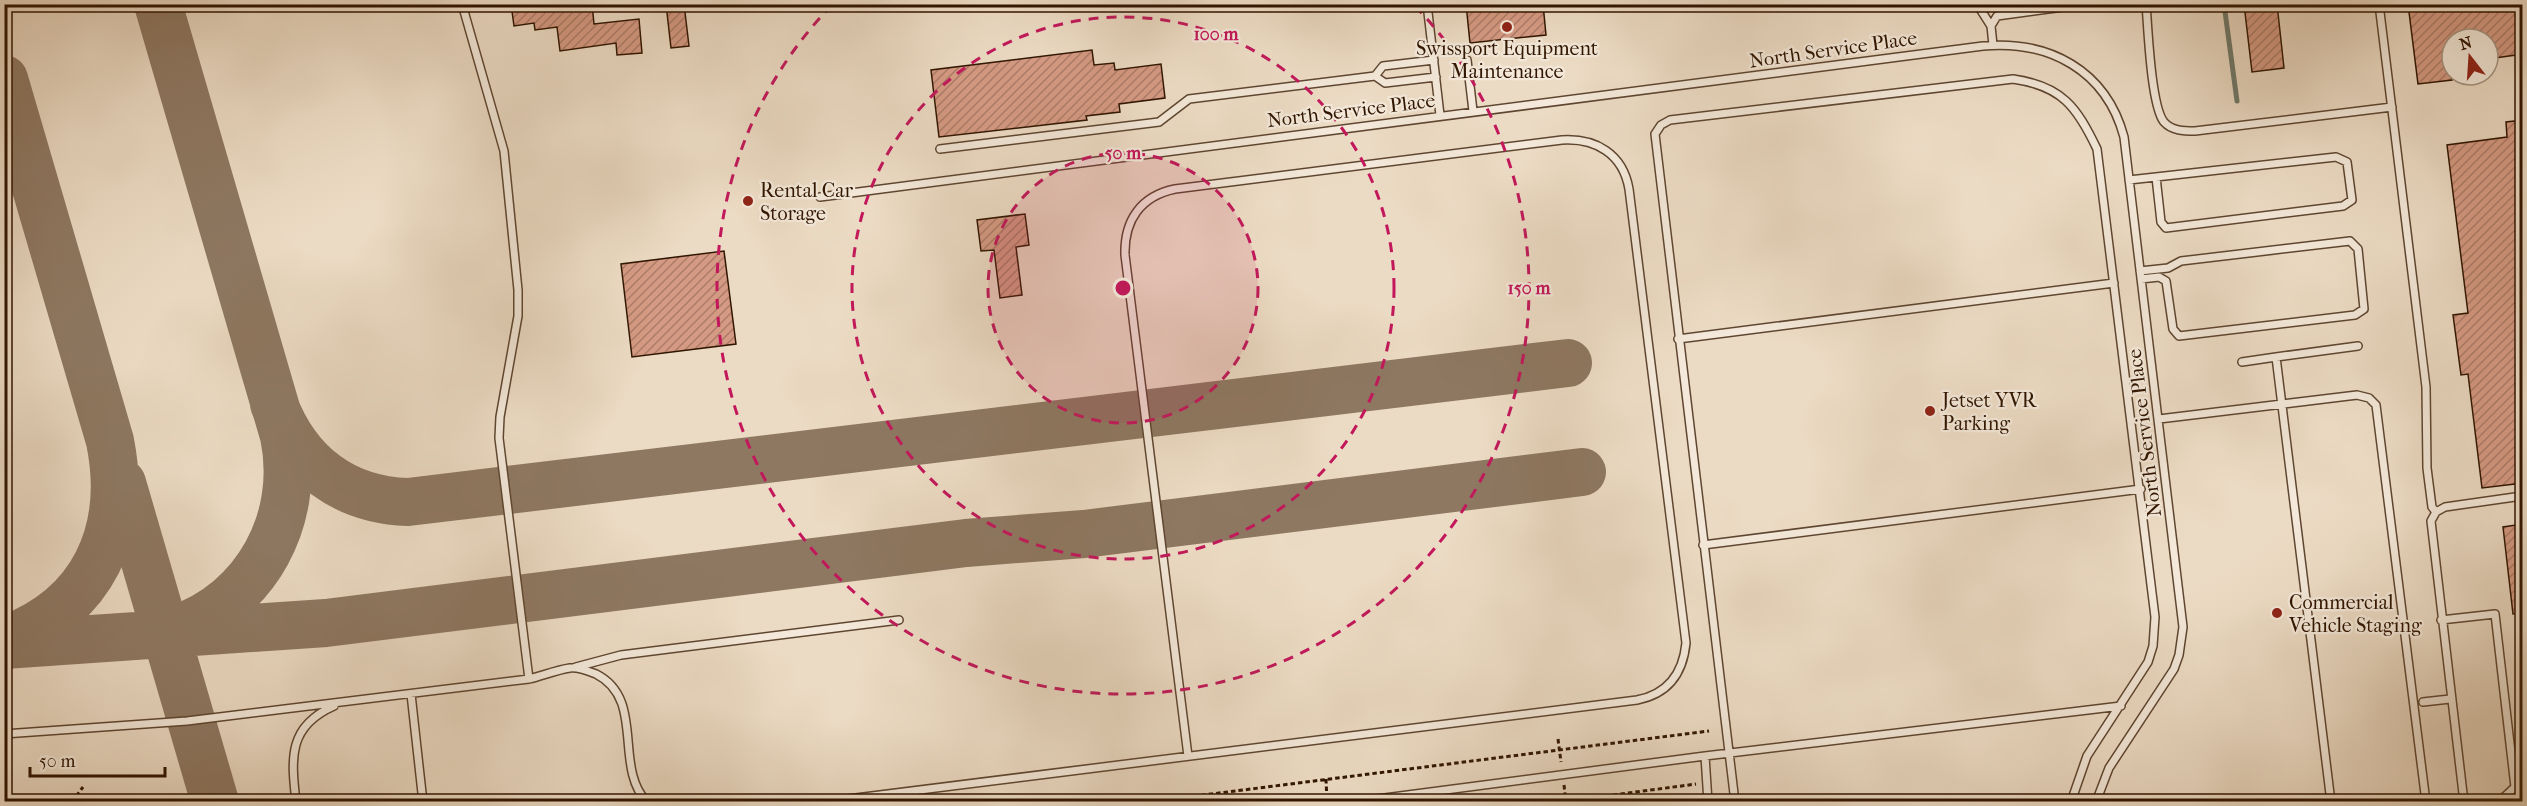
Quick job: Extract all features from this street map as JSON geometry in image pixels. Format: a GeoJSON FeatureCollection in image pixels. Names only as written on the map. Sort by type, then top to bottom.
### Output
{"type":"FeatureCollection","features":[{"type":"Feature","properties":{"kind":"lane"},"geometry":{"type":"LineString","coordinates":[[462,4],[501,138],[507,168],[519,304],[500,417],[499,438],[530,679]]}},
{"type":"Feature","properties":{"kind":"lane"},"geometry":{"type":"LineString","coordinates":[[1427,4],[1440,115]]}},
{"type":"Feature","properties":{"kind":"lane"},"geometry":{"type":"LineString","coordinates":[[1977,4],[1991,26],[1993,45]]}},
{"type":"Feature","properties":{"kind":"lane"},"geometry":{"type":"LineString","coordinates":[[1991,26],[1995,18],[2001,16],[2086,4]]}},
{"type":"Feature","properties":{"kind":"lane"},"geometry":{"type":"LineString","coordinates":[[2146,4],[2157,108],[2166,124],[2174,129],[2195,131],[2392,107]]}},
{"type":"Feature","properties":{"kind":"lane"},"geometry":{"type":"LineString","coordinates":[[2379,4],[2426,387],[2427,468],[2433,509],[2436,513]]}},
{"type":"Feature","properties":{"kind":"lane","name":"North Service Place"},"geometry":{"type":"LineString","coordinates":[[820,197],[1993,45],[2022,45],[2055,54],[2084,73],[2096,85],[2120,123],[2182,613],[2182,639],[2174,669],[2109,768],[2096,801]]}},
{"type":"Feature","properties":{"kind":"lane"},"geometry":{"type":"LineString","coordinates":[[1376,76],[1383,66],[1434,60]]}},
{"type":"Feature","properties":{"kind":"lane"},"geometry":{"type":"LineString","coordinates":[[1467,60],[1473,111]]}},
{"type":"Feature","properties":{"kind":"lane"},"geometry":{"type":"LineString","coordinates":[[940,149],[1159,122],[1189,99],[1376,76],[1385,83],[1436,77]]}},
{"type":"Feature","properties":{"kind":"lane"},"geometry":{"type":"LineString","coordinates":[[1734,801],[1655,139],[1657,130],[1670,120],[2013,79],[2047,86],[2059,93],[2073,107],[2097,149],[2141,489],[2155,629],[2148,662],[2087,756],[2071,801]]}},
{"type":"Feature","properties":{"kind":"lane"},"geometry":{"type":"LineString","coordinates":[[824,801],[1188,756],[1637,700],[1658,693],[1680,671],[1686,643],[1629,189],[1624,170],[1604,148],[1584,141],[1562,140],[1175,189],[1156,194],[1134,213],[1125,235],[1125,255],[1188,756]]}},
{"type":"Feature","properties":{"kind":"lane"},"geometry":{"type":"LineString","coordinates":[[2129,180],[2156,177],[2336,157],[2347,162],[2352,197],[2350,203],[2343,206],[2166,228],[2161,222],[2156,177]]}},
{"type":"Feature","properties":{"kind":"lane"},"geometry":{"type":"LineString","coordinates":[[2350,241],[2358,249],[2364,309],[2355,315],[2183,336],[2175,332],[2166,281],[2159,277],[2141,275],[2168,268],[2181,261],[2350,241]]}},
{"type":"Feature","properties":{"kind":"lane"},"geometry":{"type":"LineString","coordinates":[[1678,339],[2114,283]]}},
{"type":"Feature","properties":{"kind":"lane"},"geometry":{"type":"LineString","coordinates":[[2242,362],[2358,346]]}},
{"type":"Feature","properties":{"kind":"lane"},"geometry":{"type":"LineString","coordinates":[[2276,357],[2331,801]]}},
{"type":"Feature","properties":{"kind":"lane"},"geometry":{"type":"LineString","coordinates":[[2159,419],[2357,394],[2369,398],[2376,405],[2426,801]]}},
{"type":"Feature","properties":{"kind":"lane"},"geometry":{"type":"LineString","coordinates":[[1703,545],[2141,489]]}},
{"type":"Feature","properties":{"kind":"lane"},"geometry":{"type":"LineString","coordinates":[[2464,801],[2430,526],[2436,513],[2457,504],[2523,496]]}},
{"type":"Feature","properties":{"kind":"lane"},"geometry":{"type":"LineString","coordinates":[[2441,620],[2494,614],[2519,786],[2499,801]]}},
{"type":"Feature","properties":{"kind":"lane"},"geometry":{"type":"LineString","coordinates":[[4,734],[176,722],[530,679],[621,655],[899,620]]}},
{"type":"Feature","properties":{"kind":"lane"},"geometry":{"type":"LineString","coordinates":[[570,668],[600,676],[620,699],[634,780],[647,801]]}},
{"type":"Feature","properties":{"kind":"lane"},"geometry":{"type":"LineString","coordinates":[[411,693],[423,801]]}},
{"type":"Feature","properties":{"kind":"lane"},"geometry":{"type":"LineString","coordinates":[[2423,702],[2450,699]]}},
{"type":"Feature","properties":{"kind":"lane"},"geometry":{"type":"LineString","coordinates":[[296,801],[292,757],[297,738],[308,724],[325,710],[348,702]]}},
{"type":"Feature","properties":{"kind":"lane"},"geometry":{"type":"LineString","coordinates":[[1354,801],[2121,706]]}},
{"type":"Feature","properties":{"kind":"lane"},"geometry":{"type":"LineString","coordinates":[[1705,756],[1708,801]]}},
{"type":"Feature","properties":{"kind":"path"},"geometry":{"type":"LineString","coordinates":[[1164,800],[1709,731]]}},
{"type":"Feature","properties":{"kind":"path"},"geometry":{"type":"LineString","coordinates":[[1558,739],[1561,767]]}},
{"type":"Feature","properties":{"kind":"path"},"geometry":{"type":"LineString","coordinates":[[1326,779],[1327,801]]}},
{"type":"Feature","properties":{"kind":"path"},"geometry":{"type":"LineString","coordinates":[[1563,782],[1566,801]]}},
{"type":"Feature","properties":{"kind":"path"},"geometry":{"type":"LineString","coordinates":[[1561,801],[1701,783]]}},
{"type":"Feature","properties":{"kind":"path"},"geometry":{"type":"LineString","coordinates":[[72,801],[83,787]]}},
{"type":"Feature","properties":{"kind":"building"},"geometry":{"type":"Polygon","coordinates":[[[511,4],[592,4],[594,24],[639,19],[642,53],[617,55],[616,43],[560,51],[557,27],[535,30],[534,23],[514,26],[511,4]]]}},
{"type":"Feature","properties":{"kind":"building"},"geometry":{"type":"Polygon","coordinates":[[[666,4],[684,4],[689,46],[671,48],[666,4]]]}},
{"type":"Feature","properties":{"kind":"building","name":"Swissport Equipment Maintenance"},"geometry":{"type":"Polygon","coordinates":[[[1466,4],[1543,4],[1546,35],[1470,43],[1466,4]]]}},
{"type":"Feature","properties":{"kind":"building"},"geometry":{"type":"Polygon","coordinates":[[[2244,4],[2277,4],[2284,68],[2252,72],[2244,4]]]}},
{"type":"Feature","properties":{"kind":"building"},"geometry":{"type":"Polygon","coordinates":[[[2408,4],[2523,4],[2523,54],[2500,57],[2500,27],[2440,27],[2440,81],[2418,84],[2408,4]]]}},
{"type":"Feature","properties":{"kind":"building"},"geometry":{"type":"Polygon","coordinates":[[[1092,50],[1094,65],[1114,63],[1115,70],[1161,64],[1165,98],[1119,104],[1120,112],[1086,116],[1087,120],[939,137],[931,70],[1092,50]]]}},
{"type":"Feature","properties":{"kind":"building"},"geometry":{"type":"Polygon","coordinates":[[[2523,120],[2523,483],[2482,488],[2468,374],[2461,375],[2453,315],[2468,313],[2447,145],[2507,137],[2506,122],[2523,120]]]}},
{"type":"Feature","properties":{"kind":"building"},"geometry":{"type":"Polygon","coordinates":[[[1025,214],[1029,245],[1016,247],[1022,295],[1000,298],[994,250],[981,251],[977,220],[1025,214]]]}},
{"type":"Feature","properties":{"kind":"building"},"geometry":{"type":"Polygon","coordinates":[[[724,251],[736,344],[632,357],[621,264],[724,251]]]}},
{"type":"Feature","properties":{"kind":"building"},"geometry":{"type":"Polygon","coordinates":[[[2523,524],[2523,613],[2513,614],[2503,527],[2523,524]]]}},
{"type":"Feature","properties":{"kind":"waterway"},"geometry":{"type":"LineString","coordinates":[[2224,4],[2237,101]]}},
{"type":"Feature","properties":{"kind":"taxiway"},"geometry":{"type":"LineString","coordinates":[[158,4],[284,436],[288,467],[286,497],[279,526],[267,553],[250,578],[229,599],[205,616],[176,629]]}},
{"type":"Feature","properties":{"kind":"taxiway"},"geometry":{"type":"LineString","coordinates":[[4,79],[110,441],[114,474],[114,506],[108,535],[97,562],[82,587],[61,608],[35,626],[4,640]]}},
{"type":"Feature","properties":{"kind":"taxiway"},"geometry":{"type":"LineString","coordinates":[[274,404],[296,444],[309,461],[325,475],[363,494],[385,500],[408,502],[1568,363]]}},
{"type":"Feature","properties":{"kind":"taxiway"},"geometry":{"type":"LineString","coordinates":[[4,645],[326,623],[966,543],[1084,534],[1582,472]]}},
{"type":"Feature","properties":{"kind":"taxiway"},"geometry":{"type":"LineString","coordinates":[[122,483],[215,802]]}},
{"type":"Feature","properties":{"kind":"place","name":"Swissport Equipment Maintenance"},"geometry":{"type":"Point","coordinates":[1507,27]}},
{"type":"Feature","properties":{"kind":"place","name":"Rental Car Storage"},"geometry":{"type":"Point","coordinates":[748,201]}},
{"type":"Feature","properties":{"kind":"place","name":"Jetset YVR Parking"},"geometry":{"type":"Point","coordinates":[1930,411]}},
{"type":"Feature","properties":{"kind":"place","name":"Commercial Vehicle Staging"},"geometry":{"type":"Point","coordinates":[2277,613]}}]}
